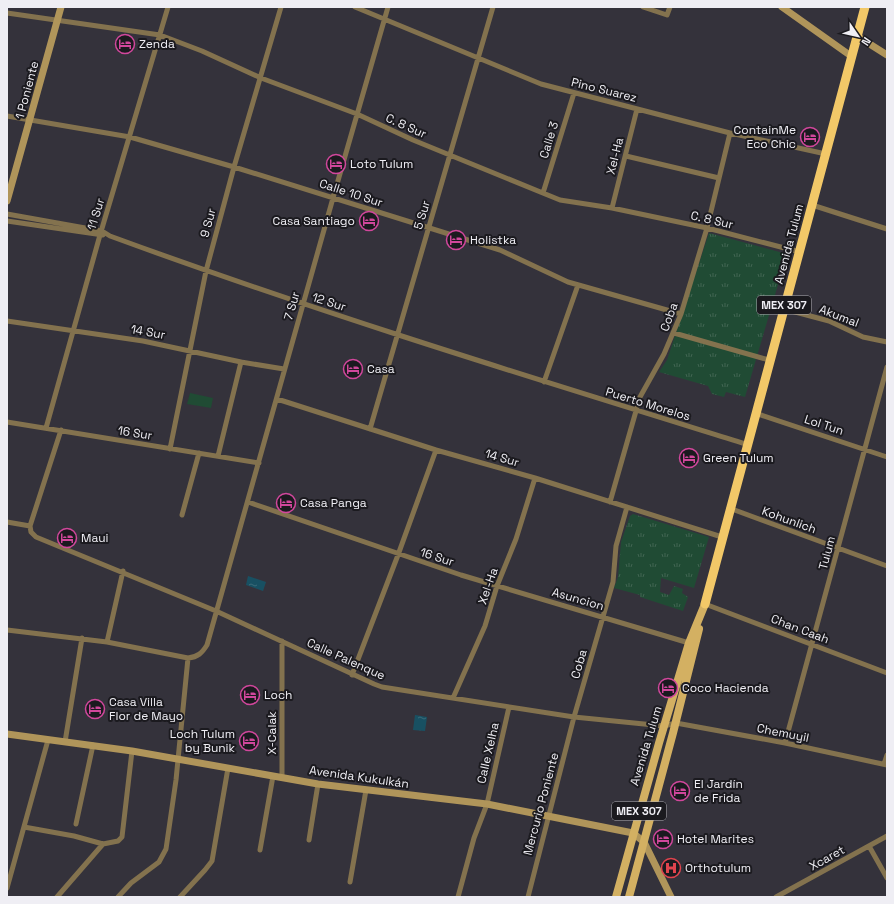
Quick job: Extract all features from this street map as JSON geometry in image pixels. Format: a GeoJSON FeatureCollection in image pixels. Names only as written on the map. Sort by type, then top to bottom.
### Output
{"type":"FeatureCollection","features":[{"type":"Feature","properties":{"kind":"highway","name":"Avenida Tulum"},"geometry":{"type":"LineString","coordinates":[[704,604],[865,7]]}},
{"type":"Feature","properties":{"kind":"main road","name":"Avenida Tulum"},"geometry":{"type":"LineString","coordinates":[[616,897],[664,726],[689,643],[704,604]]}},
{"type":"Feature","properties":{"kind":"main road","name":"Avenida Tulum"},"geometry":{"type":"LineString","coordinates":[[629,897],[676,723],[704,604]]}},
{"type":"Feature","properties":{"kind":"street","name":"1 Poniente"},"geometry":{"type":"LineString","coordinates":[[7,201],[61,7]]}},
{"type":"Feature","properties":{"kind":"street","name":"11 Sur"},"geometry":{"type":"LineString","coordinates":[[46,428],[101,233],[168,7]]}},
{"type":"Feature","properties":{"kind":"street","name":"9 Sur"},"geometry":{"type":"LineString","coordinates":[[170,449],[206,271],[234,167],[281,7]]}},
{"type":"Feature","properties":{"kind":"street","name":"Pino Suarez"},"geometry":{"type":"LineString","coordinates":[[355,7],[541,84],[730,133],[826,154]]}},
{"type":"Feature","properties":{"kind":"street","name":"7 Sur"},"geometry":{"type":"LineString","coordinates":[[188,658],[201,653],[207,645],[284,369],[388,7]]}},
{"type":"Feature","properties":{"kind":"street","name":"5 Sur"},"geometry":{"type":"LineString","coordinates":[[370,429],[428,229],[451,156],[493,7]]}},
{"type":"Feature","properties":{"kind":"street"},"geometry":{"type":"LineString","coordinates":[[643,7],[667,16],[670,7]]}},
{"type":"Feature","properties":{"kind":"street"},"geometry":{"type":"LineString","coordinates":[[782,7],[852,56]]}},
{"type":"Feature","properties":{"kind":"street","name":"C. 8 Sur"},"geometry":{"type":"LineString","coordinates":[[7,13],[160,35],[202,51],[261,78],[357,114],[451,156],[560,200],[612,208],[706,228],[800,252]]}},
{"type":"Feature","properties":{"kind":"street"},"geometry":{"type":"LineString","coordinates":[[857,36],[887,55]]}},
{"type":"Feature","properties":{"kind":"street","name":"Calle 3"},"geometry":{"type":"LineString","coordinates":[[543,193],[574,93]]}},
{"type":"Feature","properties":{"kind":"street","name":"Xel-Ha"},"geometry":{"type":"LineString","coordinates":[[612,208],[637,109]]}},
{"type":"Feature","properties":{"kind":"street","name":"Calle 10 Sur"},"geometry":{"type":"LineString","coordinates":[[7,116],[130,136],[500,250],[545,272],[578,285],[681,314]]}},
{"type":"Feature","properties":{"kind":"street","name":"Coba"},"geometry":{"type":"LineString","coordinates":[[610,502],[636,410],[645,386],[674,333],[681,314],[706,228],[730,133]]}},
{"type":"Feature","properties":{"kind":"street"},"geometry":{"type":"LineString","coordinates":[[626,156],[719,178]]}},
{"type":"Feature","properties":{"kind":"street"},"geometry":{"type":"LineString","coordinates":[[812,205],[887,229]]}},
{"type":"Feature","properties":{"kind":"street"},"geometry":{"type":"LineString","coordinates":[[7,214],[101,233]]}},
{"type":"Feature","properties":{"kind":"street"},"geometry":{"type":"LineString","coordinates":[[7,221],[101,233]]}},
{"type":"Feature","properties":{"kind":"street","name":"12 Sur"},"geometry":{"type":"LineString","coordinates":[[101,233],[303,304],[544,382]]}},
{"type":"Feature","properties":{"kind":"street"},"geometry":{"type":"LineString","coordinates":[[544,382],[578,285]]}},
{"type":"Feature","properties":{"kind":"street","name":"Akumal"},"geometry":{"type":"LineString","coordinates":[[784,309],[829,321],[863,337],[887,342]]}},
{"type":"Feature","properties":{"kind":"street","name":"14 Sur"},"geometry":{"type":"LineString","coordinates":[[7,321],[73,332],[143,341],[241,362],[284,369]]}},
{"type":"Feature","properties":{"kind":"street"},"geometry":{"type":"LineString","coordinates":[[674,333],[769,360]]}},
{"type":"Feature","properties":{"kind":"street"},"geometry":{"type":"LineString","coordinates":[[218,456],[241,362]]}},
{"type":"Feature","properties":{"kind":"street","name":"Tulum"},"geometry":{"type":"LineString","coordinates":[[785,743],[839,549],[864,449],[887,367]]}},
{"type":"Feature","properties":{"kind":"street","name":"Puerto Morelos"},"geometry":{"type":"LineString","coordinates":[[544,382],[746,444]]}},
{"type":"Feature","properties":{"kind":"street","name":"14 Sur"},"geometry":{"type":"LineString","coordinates":[[276,398],[436,450],[535,478],[722,537]]}},
{"type":"Feature","properties":{"kind":"street","name":"Lol Tun"},"geometry":{"type":"LineString","coordinates":[[755,413],[887,457]]}},
{"type":"Feature","properties":{"kind":"street","name":"16 Sur"},"geometry":{"type":"LineString","coordinates":[[7,422],[259,463]]}},
{"type":"Feature","properties":{"kind":"street"},"geometry":{"type":"LineString","coordinates":[[7,522],[30,526],[60,430]]}},
{"type":"Feature","properties":{"kind":"street"},"geometry":{"type":"LineString","coordinates":[[352,675],[436,450]]}},
{"type":"Feature","properties":{"kind":"street"},"geometry":{"type":"LineString","coordinates":[[182,515],[199,453]]}},
{"type":"Feature","properties":{"kind":"street","name":"Xel-Ha"},"geometry":{"type":"LineString","coordinates":[[453,698],[480,640],[497,586],[516,539],[535,478]]}},
{"type":"Feature","properties":{"kind":"street","name":"16 Sur"},"geometry":{"type":"LineString","coordinates":[[248,502],[398,555],[461,575]]}},
{"type":"Feature","properties":{"kind":"street","name":"Coba"},"geometry":{"type":"LineString","coordinates":[[574,717],[614,575],[616,546],[627,508]]}},
{"type":"Feature","properties":{"kind":"street","name":"Kohunlich"},"geometry":{"type":"LineString","coordinates":[[729,508],[887,566]]}},
{"type":"Feature","properties":{"kind":"street","name":"Calle Palenque"},"geometry":{"type":"LineString","coordinates":[[30,526],[31,532],[36,537],[216,611],[352,675],[382,687],[574,717],[664,726],[676,723]]}},
{"type":"Feature","properties":{"kind":"street"},"geometry":{"type":"LineString","coordinates":[[107,642],[123,572]]}},
{"type":"Feature","properties":{"kind":"street","name":"Asuncion"},"geometry":{"type":"LineString","coordinates":[[461,575],[689,643]]}},
{"type":"Feature","properties":{"kind":"street","name":"Chan Caah"},"geometry":{"type":"LineString","coordinates":[[704,604],[812,643],[887,673]]}},
{"type":"Feature","properties":{"kind":"street"},"geometry":{"type":"LineString","coordinates":[[7,630],[82,638],[188,658],[176,780],[164,855],[158,862],[128,886],[118,897]]}},
{"type":"Feature","properties":{"kind":"street"},"geometry":{"type":"LineString","coordinates":[[65,742],[82,638]]}},
{"type":"Feature","properties":{"kind":"street","name":"X-Calak"},"geometry":{"type":"LineString","coordinates":[[282,641],[282,778]]}},
{"type":"Feature","properties":{"kind":"street","name":"Calle Xelha"},"geometry":{"type":"LineString","coordinates":[[458,897],[474,838],[487,804],[509,706]]}},
{"type":"Feature","properties":{"kind":"street","name":"Mercurio Poniente"},"geometry":{"type":"LineString","coordinates":[[528,897],[574,717]]}},
{"type":"Feature","properties":{"kind":"street","name":"Chemuyil"},"geometry":{"type":"LineString","coordinates":[[676,723],[785,743],[886,765]]}},
{"type":"Feature","properties":{"kind":"street","name":"Avenida Kukulkán"},"geometry":{"type":"LineString","coordinates":[[7,734],[132,751],[318,784],[487,804],[549,815],[633,833],[644,842],[671,897]]}},
{"type":"Feature","properties":{"kind":"street"},"geometry":{"type":"LineString","coordinates":[[7,888],[48,740]]}},
{"type":"Feature","properties":{"kind":"street"},"geometry":{"type":"LineString","coordinates":[[76,824],[93,746]]}},
{"type":"Feature","properties":{"kind":"street"},"geometry":{"type":"LineString","coordinates":[[24,827],[74,836],[103,844],[118,841],[122,837],[132,751]]}},
{"type":"Feature","properties":{"kind":"street"},"geometry":{"type":"LineString","coordinates":[[886,765],[887,754]]}},
{"type":"Feature","properties":{"kind":"street"},"geometry":{"type":"LineString","coordinates":[[180,897],[206,870],[212,861],[228,768]]}},
{"type":"Feature","properties":{"kind":"street"},"geometry":{"type":"LineString","coordinates":[[260,850],[273,776]]}},
{"type":"Feature","properties":{"kind":"street"},"geometry":{"type":"LineString","coordinates":[[309,840],[318,784]]}},
{"type":"Feature","properties":{"kind":"street"},"geometry":{"type":"LineString","coordinates":[[350,882],[366,790]]}},
{"type":"Feature","properties":{"kind":"street","name":"Xcaret"},"geometry":{"type":"LineString","coordinates":[[776,897],[783,895],[887,836]]}},
{"type":"Feature","properties":{"kind":"street"},"geometry":{"type":"LineString","coordinates":[[57,897],[103,844]]}},
{"type":"Feature","properties":{"kind":"street"},"geometry":{"type":"LineString","coordinates":[[869,846],[887,878]]}},
{"type":"Feature","properties":{"kind":"green space"},"geometry":{"type":"Polygon","coordinates":[[[709,233],[787,254],[745,397],[726,392],[724,397],[712,394],[708,386],[659,372],[667,360],[709,233]]]}},
{"type":"Feature","properties":{"kind":"green space"},"geometry":{"type":"Polygon","coordinates":[[[190,393],[213,398],[211,408],[187,404],[190,393]]]}},
{"type":"Feature","properties":{"kind":"green space"},"geometry":{"type":"Polygon","coordinates":[[[633,514],[709,537],[694,588],[661,578],[660,592],[669,595],[674,586],[683,589],[682,593],[688,597],[683,611],[640,597],[640,595],[614,588],[618,577],[621,542],[630,516],[633,514]]]}},
{"type":"Feature","properties":{"kind":"water"},"geometry":{"type":"Polygon","coordinates":[[[248,576],[266,582],[263,591],[246,585],[248,576]]]}},
{"type":"Feature","properties":{"kind":"water"},"geometry":{"type":"Polygon","coordinates":[[[415,715],[427,717],[425,731],[413,730],[415,715]]]}},
{"type":"Feature","properties":{"kind":"place","name":"Zenda"},"geometry":{"type":"Point","coordinates":[125,44]}},
{"type":"Feature","properties":{"kind":"place","name":"ContainMe Eco Chic"},"geometry":{"type":"Point","coordinates":[810,137]}},
{"type":"Feature","properties":{"kind":"place","name":"Loto Tulum"},"geometry":{"type":"Point","coordinates":[336,164]}},
{"type":"Feature","properties":{"kind":"place","name":"Casa Santiago"},"geometry":{"type":"Point","coordinates":[369,221]}},
{"type":"Feature","properties":{"kind":"place","name":"Holistka"},"geometry":{"type":"Point","coordinates":[456,240]}},
{"type":"Feature","properties":{"kind":"place","name":"Casa"},"geometry":{"type":"Point","coordinates":[353,369]}},
{"type":"Feature","properties":{"kind":"place","name":"Green Tulum"},"geometry":{"type":"Point","coordinates":[689,458]}},
{"type":"Feature","properties":{"kind":"place","name":"Casa Panga"},"geometry":{"type":"Point","coordinates":[286,503]}},
{"type":"Feature","properties":{"kind":"place","name":"Maui"},"geometry":{"type":"Point","coordinates":[67,538]}},
{"type":"Feature","properties":{"kind":"place","name":"Coco Hacienda"},"geometry":{"type":"Point","coordinates":[668,688]}},
{"type":"Feature","properties":{"kind":"place","name":"Loch"},"geometry":{"type":"Point","coordinates":[250,695]}},
{"type":"Feature","properties":{"kind":"place","name":"Casa Villa Flor de Mayo"},"geometry":{"type":"Point","coordinates":[95,709]}},
{"type":"Feature","properties":{"kind":"place","name":"Loch Tulum by Bunik"},"geometry":{"type":"Point","coordinates":[249,741]}},
{"type":"Feature","properties":{"kind":"place","name":"El Jardín de Frida"},"geometry":{"type":"Point","coordinates":[680,791]}},
{"type":"Feature","properties":{"kind":"place","name":"Hotel Marites"},"geometry":{"type":"Point","coordinates":[663,839]}},
{"type":"Feature","properties":{"kind":"place","name":"Orthotulum"},"geometry":{"type":"Point","coordinates":[671,868]}}]}
